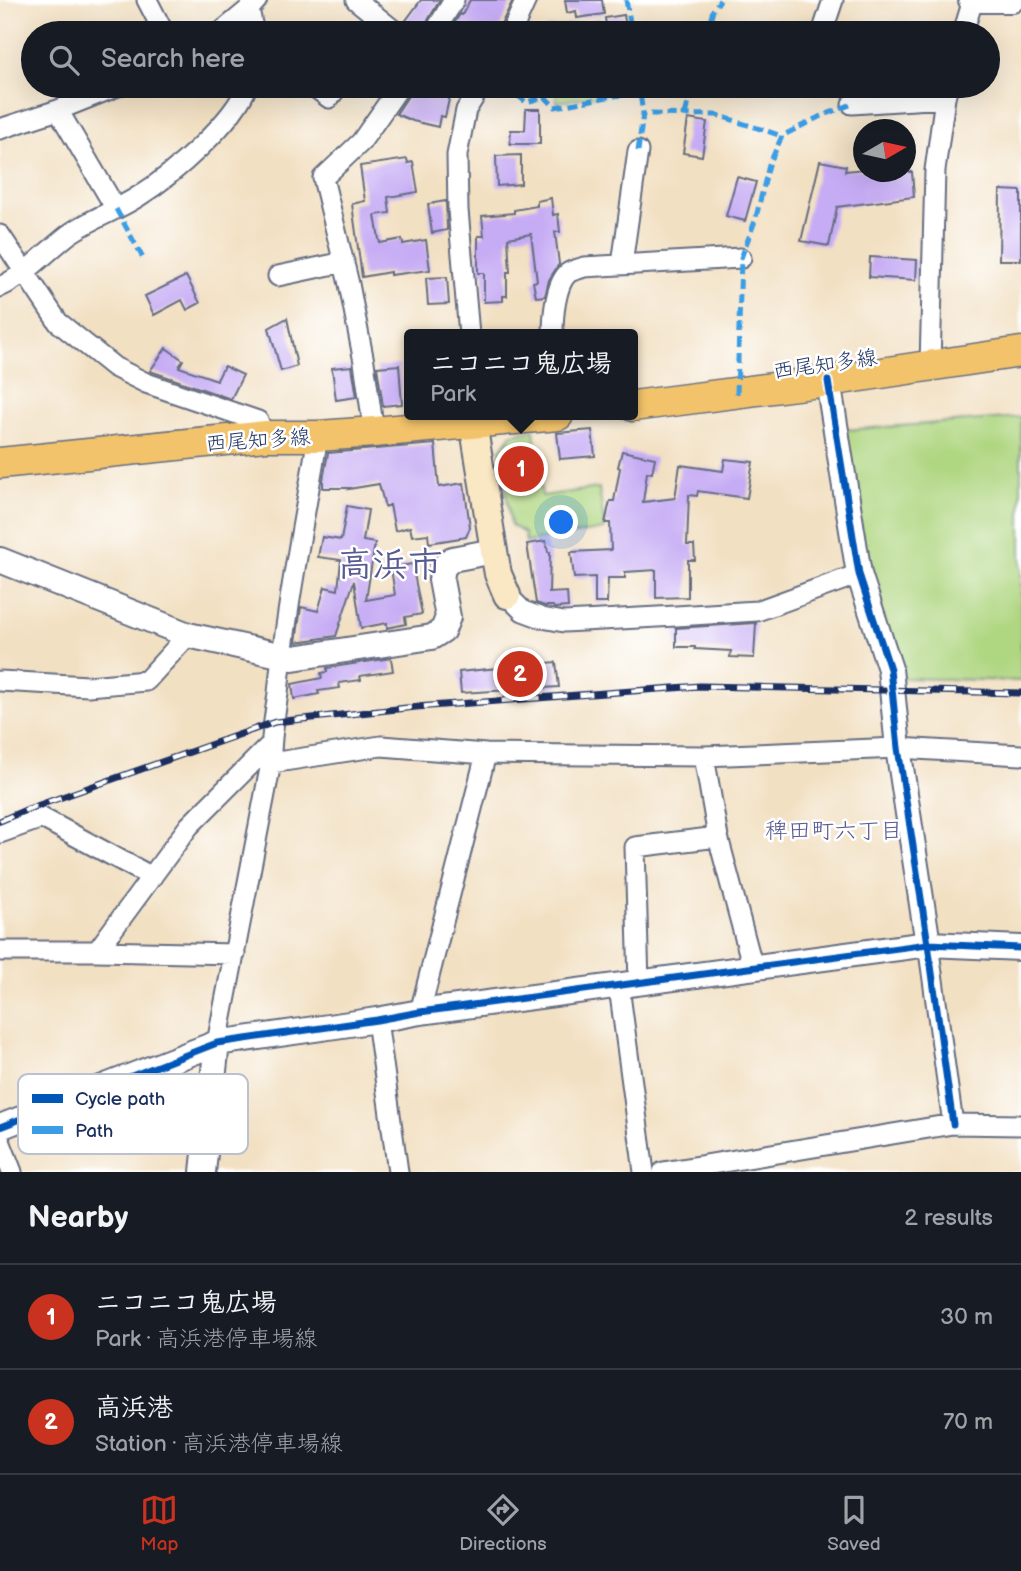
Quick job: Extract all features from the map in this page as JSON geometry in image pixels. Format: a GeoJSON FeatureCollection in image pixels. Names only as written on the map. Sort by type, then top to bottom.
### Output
{"type":"FeatureCollection","features":[{"type":"Feature","properties":{"kind":"main road","name":"西尾知多線"},"geometry":{"type":"LineString","coordinates":[[638,405],[828,382],[1021,352]]}},
{"type":"Feature","properties":{"kind":"main road","name":"西尾知多線"},"geometry":{"type":"LineString","coordinates":[[0,463],[266,436],[374,432],[465,420]]}},
{"type":"Feature","properties":{"kind":"main road"},"geometry":{"type":"LineString","coordinates":[[473,420],[498,574],[507,595]]}},
{"type":"Feature","properties":{"kind":"street"},"geometry":{"type":"LineString","coordinates":[[147,0],[158,21]]}},
{"type":"Feature","properties":{"kind":"street"},"geometry":{"type":"LineString","coordinates":[[356,0],[377,21]]}},
{"type":"Feature","properties":{"kind":"street"},"geometry":{"type":"LineString","coordinates":[[441,21],[454,0]]}},
{"type":"Feature","properties":{"kind":"street"},"geometry":{"type":"LineString","coordinates":[[516,21],[526,0]]}},
{"type":"Feature","properties":{"kind":"street"},"geometry":{"type":"LineString","coordinates":[[826,21],[833,0]]}},
{"type":"Feature","properties":{"kind":"street"},"geometry":{"type":"LineString","coordinates":[[966,21],[972,0],[1010,0]]}},
{"type":"Feature","properties":{"kind":"street"},"geometry":{"type":"LineString","coordinates":[[234,21],[253,5]]}},
{"type":"Feature","properties":{"kind":"street"},"geometry":{"type":"LineString","coordinates":[[0,129],[88,98]]}},
{"type":"Feature","properties":{"kind":"street"},"geometry":{"type":"LineString","coordinates":[[0,287],[24,273],[69,235],[162,181],[224,123],[240,98]]}},
{"type":"Feature","properties":{"kind":"street"},"geometry":{"type":"LineString","coordinates":[[374,432],[364,362],[344,262],[323,178],[361,142],[392,98]]}},
{"type":"Feature","properties":{"kind":"street"},"geometry":{"type":"LineString","coordinates":[[469,329],[458,210],[457,155],[466,110],[474,98]]}},
{"type":"Feature","properties":{"kind":"street"},"geometry":{"type":"LineString","coordinates":[[852,104],[899,98]]}},
{"type":"Feature","properties":{"kind":"street"},"geometry":{"type":"LineString","coordinates":[[930,366],[935,170],[945,98]]}},
{"type":"Feature","properties":{"kind":"street"},"geometry":{"type":"LineString","coordinates":[[58,110],[116,209]]}},
{"type":"Feature","properties":{"kind":"street"},"geometry":{"type":"LineString","coordinates":[[622,264],[638,151]]}},
{"type":"Feature","properties":{"kind":"street"},"geometry":{"type":"LineString","coordinates":[[0,235],[58,322],[114,367],[146,383],[258,421],[266,436]]}},
{"type":"Feature","properties":{"kind":"street"},"geometry":{"type":"LineString","coordinates":[[553,329],[559,290],[568,274],[584,267],[741,258]]}},
{"type":"Feature","properties":{"kind":"street"},"geometry":{"type":"LineString","coordinates":[[278,276],[344,262]]}},
{"type":"Feature","properties":{"kind":"street"},"geometry":{"type":"LineString","coordinates":[[828,382],[859,574],[890,669],[898,748],[953,1125]]}},
{"type":"Feature","properties":{"kind":"street"},"geometry":{"type":"LineString","coordinates":[[214,1074],[217,1043],[271,754],[282,656],[318,436]]}},
{"type":"Feature","properties":{"kind":"street"},"geometry":{"type":"LineString","coordinates":[[0,560],[188,635],[293,658],[432,637],[443,630],[448,617],[441,580],[443,567],[452,559],[494,551]]}},
{"type":"Feature","properties":{"kind":"street"},"geometry":{"type":"LineString","coordinates":[[507,595],[523,611],[564,622],[676,616],[757,611],[859,574]]}},
{"type":"Feature","properties":{"kind":"street"},"geometry":{"type":"LineString","coordinates":[[0,681],[88,686],[146,681],[188,635]]}},
{"type":"Feature","properties":{"kind":"street"},"geometry":{"type":"LineString","coordinates":[[97,951],[189,826],[271,754],[381,746],[486,754],[704,756],[898,748],[1021,755]]}},
{"type":"Feature","properties":{"kind":"street"},"geometry":{"type":"LineString","coordinates":[[420,1012],[486,754]]}},
{"type":"Feature","properties":{"kind":"street"},"geometry":{"type":"LineString","coordinates":[[704,756],[718,837],[753,968]]}},
{"type":"Feature","properties":{"kind":"street"},"geometry":{"type":"LineString","coordinates":[[0,833],[42,818],[152,877]]}},
{"type":"Feature","properties":{"kind":"street"},"geometry":{"type":"LineString","coordinates":[[644,1172],[629,985],[635,847],[718,837]]}},
{"type":"Feature","properties":{"kind":"street"},"geometry":{"type":"LineString","coordinates":[[137,1074],[217,1043],[420,1012],[928,944],[1021,948]]}},
{"type":"Feature","properties":{"kind":"street"},"geometry":{"type":"LineString","coordinates":[[0,951],[234,954]]}},
{"type":"Feature","properties":{"kind":"street"},"geometry":{"type":"LineString","coordinates":[[377,1020],[398,1172]]}},
{"type":"Feature","properties":{"kind":"street"},"geometry":{"type":"LineString","coordinates":[[0,1127],[18,1120]]}},
{"type":"Feature","properties":{"kind":"street"},"geometry":{"type":"LineString","coordinates":[[663,1172],[953,1125],[1021,1125]]}},
{"type":"Feature","properties":{"kind":"street"},"geometry":{"type":"LineString","coordinates":[[0,1140],[12,1172]]}},
{"type":"Feature","properties":{"kind":"street"},"geometry":{"type":"LineString","coordinates":[[203,1172],[205,1154]]}},
{"type":"Feature","properties":{"kind":"green space"},"geometry":{"type":"Polygon","coordinates":[[[556,98],[581,98],[557,102],[556,98]]]}},
{"type":"Feature","properties":{"kind":"green space"},"geometry":{"type":"Polygon","coordinates":[[[1021,417],[1021,681],[903,678],[869,578],[845,430],[1021,417]]]}},
{"type":"Feature","properties":{"kind":"green space"},"geometry":{"type":"Polygon","coordinates":[[[534,430],[542,496],[599,488],[605,529],[526,542],[524,533],[511,525],[500,451],[512,434],[534,430]]]}},
{"type":"Feature","properties":{"kind":"building"},"geometry":{"type":"Polygon","coordinates":[[[421,0],[440,0],[428,21],[405,21],[421,0]]]}},
{"type":"Feature","properties":{"kind":"building"},"geometry":{"type":"Polygon","coordinates":[[[470,0],[513,0],[503,21],[456,21],[470,0]]]}},
{"type":"Feature","properties":{"kind":"building"},"geometry":{"type":"Polygon","coordinates":[[[565,0],[602,0],[604,14],[577,18],[576,11],[567,13],[565,0]]]}},
{"type":"Feature","properties":{"kind":"building"},"geometry":{"type":"Polygon","coordinates":[[[624,15],[625,21],[605,21],[605,18],[624,15]]]}},
{"type":"Feature","properties":{"kind":"building"},"geometry":{"type":"Polygon","coordinates":[[[407,98],[449,98],[445,117],[440,116],[438,127],[396,114],[407,98]]]}},
{"type":"Feature","properties":{"kind":"building"},"geometry":{"type":"Polygon","coordinates":[[[526,109],[540,109],[540,144],[510,144],[511,130],[525,130],[526,109]]]}},
{"type":"Feature","properties":{"kind":"building"},"geometry":{"type":"Polygon","coordinates":[[[688,119],[707,122],[702,156],[683,153],[688,119]]]}},
{"type":"Feature","properties":{"kind":"building"},"geometry":{"type":"Polygon","coordinates":[[[521,155],[521,184],[497,186],[496,156],[521,155]]]}},
{"type":"Feature","properties":{"kind":"building"},"geometry":{"type":"Polygon","coordinates":[[[407,159],[408,163],[413,162],[418,192],[388,197],[390,213],[375,215],[379,239],[380,243],[402,239],[403,244],[426,240],[430,270],[390,275],[390,272],[362,277],[352,204],[365,201],[360,166],[407,159]]]}},
{"type":"Feature","properties":{"kind":"building"},"geometry":{"type":"Polygon","coordinates":[[[820,161],[846,166],[845,171],[853,170],[853,182],[913,182],[914,197],[837,207],[829,246],[801,241],[820,161]]]}},
{"type":"Feature","properties":{"kind":"building"},"geometry":{"type":"Polygon","coordinates":[[[737,177],[756,182],[745,221],[726,216],[737,177]]]}},
{"type":"Feature","properties":{"kind":"building"},"geometry":{"type":"Polygon","coordinates":[[[1000,190],[1021,191],[1021,260],[999,260],[1000,190]]]}},
{"type":"Feature","properties":{"kind":"building"},"geometry":{"type":"Polygon","coordinates":[[[551,198],[553,215],[558,214],[560,232],[555,232],[559,264],[549,280],[545,296],[536,297],[533,282],[537,281],[531,234],[508,238],[510,272],[507,272],[507,296],[503,296],[503,301],[484,302],[484,273],[478,273],[478,236],[484,236],[482,216],[514,213],[514,210],[537,206],[537,201],[551,198]]]}},
{"type":"Feature","properties":{"kind":"building"},"geometry":{"type":"Polygon","coordinates":[[[446,201],[447,230],[432,233],[428,204],[446,201]]]}},
{"type":"Feature","properties":{"kind":"building"},"geometry":{"type":"Polygon","coordinates":[[[870,257],[917,260],[916,280],[869,277],[870,257]]]}},
{"type":"Feature","properties":{"kind":"building"},"geometry":{"type":"Polygon","coordinates":[[[186,276],[200,303],[187,310],[182,300],[154,315],[145,296],[186,276]]]}},
{"type":"Feature","properties":{"kind":"building"},"geometry":{"type":"Polygon","coordinates":[[[447,277],[449,304],[428,305],[426,278],[447,277]]]}},
{"type":"Feature","properties":{"kind":"building"},"geometry":{"type":"Polygon","coordinates":[[[287,318],[297,366],[281,371],[269,328],[287,318]]]}},
{"type":"Feature","properties":{"kind":"building"},"geometry":{"type":"Polygon","coordinates":[[[166,348],[183,360],[179,367],[217,380],[224,366],[243,375],[231,399],[150,371],[166,348]]]}},
{"type":"Feature","properties":{"kind":"building"},"geometry":{"type":"Polygon","coordinates":[[[399,365],[402,404],[383,406],[377,367],[399,365]]]}},
{"type":"Feature","properties":{"kind":"building"},"geometry":{"type":"Polygon","coordinates":[[[352,366],[357,397],[336,400],[332,368],[352,366]]]}},
{"type":"Feature","properties":{"kind":"building"},"geometry":{"type":"Polygon","coordinates":[[[592,430],[595,456],[560,459],[557,433],[592,430]]]}},
{"type":"Feature","properties":{"kind":"building"},"geometry":{"type":"Polygon","coordinates":[[[435,444],[439,487],[464,483],[470,527],[466,537],[429,543],[428,534],[412,536],[410,527],[395,531],[390,505],[385,507],[379,484],[349,489],[323,488],[328,453],[435,444]]]}},
{"type":"Feature","properties":{"kind":"building"},"geometry":{"type":"Polygon","coordinates":[[[622,451],[655,458],[652,473],[647,472],[643,502],[675,498],[680,465],[723,471],[725,459],[753,462],[747,498],[698,491],[697,496],[689,495],[687,545],[694,545],[695,560],[688,560],[688,597],[656,598],[656,570],[625,572],[625,578],[608,578],[607,603],[595,603],[595,577],[574,578],[571,552],[611,550],[610,523],[605,523],[610,501],[614,501],[622,451]]]}},
{"type":"Feature","properties":{"kind":"building"},"geometry":{"type":"Polygon","coordinates":[[[347,506],[368,510],[363,541],[375,543],[366,600],[395,595],[391,568],[412,564],[422,614],[405,617],[406,624],[387,628],[387,623],[361,628],[354,581],[336,636],[296,642],[301,607],[318,611],[325,587],[338,590],[341,560],[318,557],[322,537],[341,540],[347,506]]]}},
{"type":"Feature","properties":{"kind":"building"},"geometry":{"type":"Polygon","coordinates":[[[546,541],[550,552],[549,593],[567,592],[568,607],[554,608],[536,603],[527,544],[546,541]]]}},
{"type":"Feature","properties":{"kind":"building"},"geometry":{"type":"Polygon","coordinates":[[[756,623],[754,658],[730,657],[731,651],[676,647],[676,628],[756,623]]]}},
{"type":"Feature","properties":{"kind":"building"},"geometry":{"type":"Polygon","coordinates":[[[391,658],[393,671],[360,676],[361,680],[339,683],[340,688],[318,691],[319,694],[294,699],[292,684],[322,678],[321,673],[327,672],[327,668],[391,658]]]}},
{"type":"Feature","properties":{"kind":"building"},"geometry":{"type":"Polygon","coordinates":[[[556,662],[559,687],[461,693],[459,672],[556,662]]]}},
{"type":"Feature","properties":{"kind":"railway"},"geometry":{"type":"LineString","coordinates":[[0,821],[275,722],[416,707],[700,686],[1021,693]]}},
{"type":"Feature","properties":{"kind":"marked path"},"geometry":{"type":"LineString","coordinates":[[626,0],[630,21]]}},
{"type":"Feature","properties":{"kind":"marked path"},"geometry":{"type":"LineString","coordinates":[[710,21],[720,0]]}},
{"type":"Feature","properties":{"kind":"marked path"},"geometry":{"type":"LineString","coordinates":[[521,98],[526,102],[541,98]]}},
{"type":"Feature","properties":{"kind":"marked path"},"geometry":{"type":"LineString","coordinates":[[546,98],[555,107],[602,98]]}},
{"type":"Feature","properties":{"kind":"marked path"},"geometry":{"type":"LineString","coordinates":[[641,98],[643,114]]}},
{"type":"Feature","properties":{"kind":"marked path"},"geometry":{"type":"LineString","coordinates":[[685,114],[690,98]]}},
{"type":"Feature","properties":{"kind":"marked path"},"geometry":{"type":"LineString","coordinates":[[737,394],[741,258],[755,221],[769,165],[782,136],[852,104]]}},
{"type":"Feature","properties":{"kind":"marked path"},"geometry":{"type":"LineString","coordinates":[[638,151],[643,114],[717,115],[782,136]]}},
{"type":"Feature","properties":{"kind":"marked path"},"geometry":{"type":"LineString","coordinates":[[116,209],[143,258]]}},
{"type":"Feature","properties":{"kind":"cycle path"},"geometry":{"type":"LineString","coordinates":[[828,381],[859,574],[890,669],[898,748],[953,1124]]}},
{"type":"Feature","properties":{"kind":"cycle path"},"geometry":{"type":"LineString","coordinates":[[137,1074],[217,1043],[420,1012],[928,944],[1021,948]]}},
{"type":"Feature","properties":{"kind":"cycle path"},"geometry":{"type":"LineString","coordinates":[[0,1127],[18,1120]]}},
{"type":"Feature","properties":{"kind":"place","name":"ニコニコ鬼広場"},"geometry":{"type":"Point","coordinates":[521,469]}},
{"type":"Feature","properties":{"kind":"place","name":"高浜港"},"geometry":{"type":"Point","coordinates":[520,674]}},
{"type":"Feature","properties":{"kind":"district","name":"高浜市"},"geometry":{"type":"Point","coordinates":[390,564]}},
{"type":"Feature","properties":{"kind":"district","name":"稗田町六丁目"},"geometry":{"type":"Point","coordinates":[834,830]}}]}
